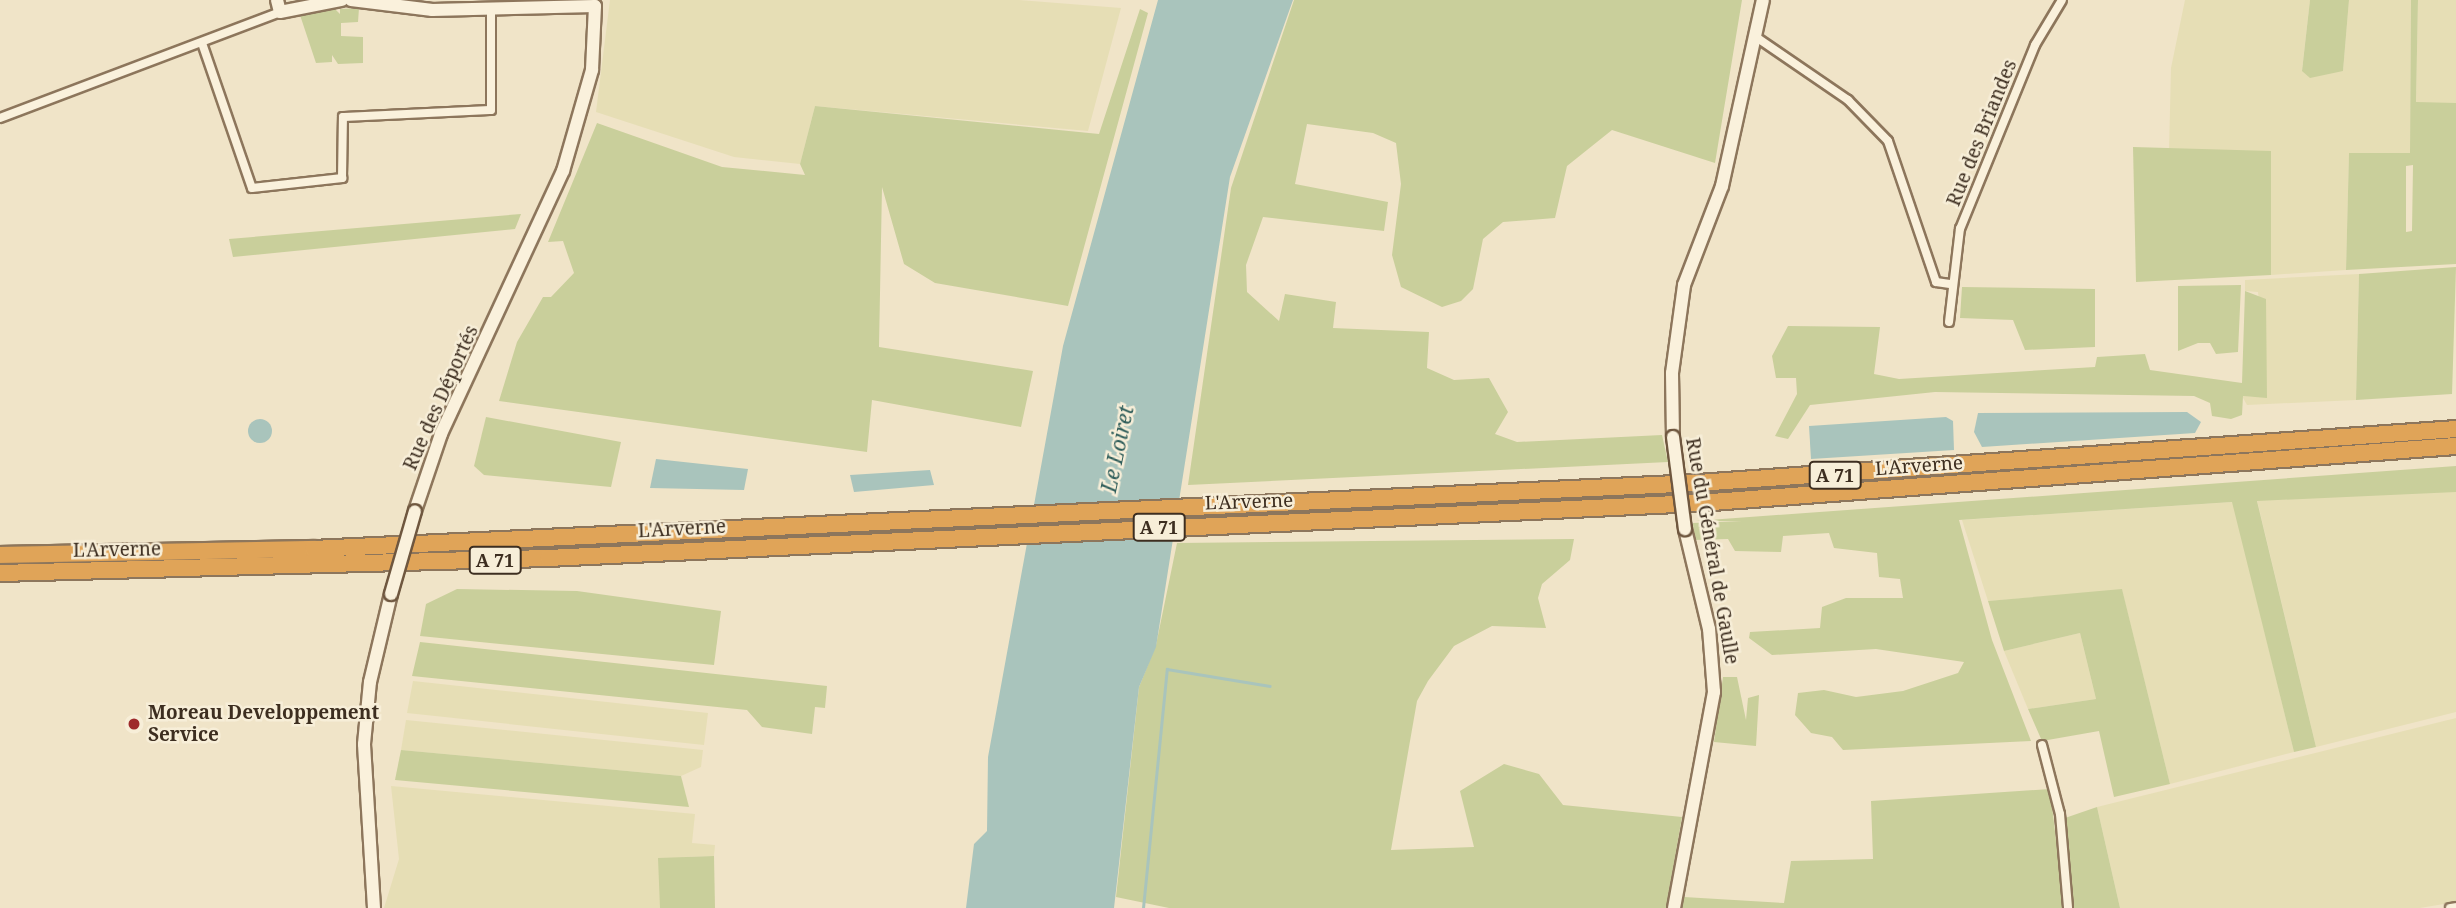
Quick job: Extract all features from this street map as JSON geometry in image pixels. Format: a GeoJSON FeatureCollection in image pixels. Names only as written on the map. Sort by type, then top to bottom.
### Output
{"type":"FeatureCollection","features":[{"type":"Feature","properties":{"kind":"highway","name":"L'Arverne"},"geometry":{"type":"LineString","coordinates":[[0,555],[313,549],[1213,504],[1698,483],[2456,429]]}},
{"type":"Feature","properties":{"kind":"highway","name":"L'Arverne"},"geometry":{"type":"LineString","coordinates":[[0,573],[548,558],[989,533],[1699,503],[2456,446]]}},
{"type":"Feature","properties":{"kind":"street"},"geometry":{"type":"LineString","coordinates":[[0,117],[202,43],[279,6],[342,0]]}},
{"type":"Feature","properties":{"kind":"street"},"geometry":{"type":"LineString","coordinates":[[351,0],[491,10],[596,3]]}},
{"type":"Feature","properties":{"kind":"street","name":"Rue du Général de Gaulle"},"geometry":{"type":"LineString","coordinates":[[1674,908],[1714,692],[1709,629],[1685,529],[1673,437],[1672,373],[1684,285],[1722,186],[1763,0]]}},
{"type":"Feature","properties":{"kind":"street","name":"Rue des Briandes"},"geometry":{"type":"LineString","coordinates":[[1949,322],[1950,284],[1960,229],[2035,45],[2062,0]]}},
{"type":"Feature","properties":{"kind":"street","name":"Rue des Déportés"},"geometry":{"type":"LineString","coordinates":[[374,908],[364,744],[370,682],[391,594],[415,510],[441,434],[567,160],[593,70],[596,3]]}},
{"type":"Feature","properties":{"kind":"street"},"geometry":{"type":"LineString","coordinates":[[202,43],[252,188],[344,174],[343,117],[491,110],[491,10]]}},
{"type":"Feature","properties":{"kind":"street"},"geometry":{"type":"LineString","coordinates":[[1756,37],[1848,100],[1888,141],[1936,282],[1950,284]]}},
{"type":"Feature","properties":{"kind":"street"},"geometry":{"type":"LineString","coordinates":[[2042,745],[2060,814],[2068,908]]}},
{"type":"Feature","properties":{"kind":"street"},"geometry":{"type":"LineString","coordinates":[[2450,908],[2456,907]]}},
{"type":"Feature","properties":{"kind":"shaded area"},"geometry":{"type":"Polygon","coordinates":[[[610,0],[1019,0],[1121,8],[1088,131],[815,106],[800,164],[734,157],[596,112],[610,0]]]}},
{"type":"Feature","properties":{"kind":"shaded area"},"geometry":{"type":"Polygon","coordinates":[[[2185,0],[2310,0],[2302,70],[2343,71],[2349,0],[2411,0],[2410,154],[2349,153],[2346,270],[2271,275],[2271,151],[2169,152],[2171,68],[2185,0]]]}},
{"type":"Feature","properties":{"kind":"shaded area"},"geometry":{"type":"Polygon","coordinates":[[[2418,0],[2456,0],[2456,103],[2416,103],[2418,0]]]}},
{"type":"Feature","properties":{"kind":"shaded area"},"geometry":{"type":"Polygon","coordinates":[[[2359,274],[2356,400],[2247,405],[2242,396],[2267,397],[2258,292],[2245,291],[2245,280],[2359,274]]]}},
{"type":"Feature","properties":{"kind":"shaded area"},"geometry":{"type":"Polygon","coordinates":[[[2387,492],[2456,492],[2456,712],[2316,747],[2257,500],[2387,492]]]}},
{"type":"Feature","properties":{"kind":"shaded area"},"geometry":{"type":"Polygon","coordinates":[[[2233,502],[2294,752],[2170,784],[2122,590],[1988,601],[1962,520],[2233,502]]]}},
{"type":"Feature","properties":{"kind":"shaded area"},"geometry":{"type":"Polygon","coordinates":[[[2080,633],[2096,699],[2028,709],[2004,651],[2080,633]]]}},
{"type":"Feature","properties":{"kind":"shaded area"},"geometry":{"type":"Polygon","coordinates":[[[413,681],[708,713],[704,745],[407,713],[413,681]]]}},
{"type":"Feature","properties":{"kind":"shaded area"},"geometry":{"type":"Polygon","coordinates":[[[2456,718],[2456,902],[2420,908],[2120,908],[2097,807],[2456,718]]]}},
{"type":"Feature","properties":{"kind":"shaded area"},"geometry":{"type":"Polygon","coordinates":[[[406,720],[703,750],[701,767],[681,776],[401,750],[406,720]]]}},
{"type":"Feature","properties":{"kind":"shaded area"},"geometry":{"type":"Polygon","coordinates":[[[391,786],[695,814],[692,843],[715,845],[714,856],[684,857],[660,890],[660,908],[384,908],[399,859],[391,786]]]}},
{"type":"Feature","properties":{"kind":"green space"},"geometry":{"type":"Polygon","coordinates":[[[1294,0],[1742,0],[1715,163],[1612,130],[1567,166],[1555,218],[1503,222],[1483,239],[1473,289],[1461,301],[1442,307],[1401,287],[1392,255],[1401,184],[1396,143],[1373,133],[1307,124],[1295,184],[1388,202],[1384,231],[1263,217],[1246,265],[1247,292],[1279,321],[1285,294],[1336,302],[1333,328],[1429,332],[1427,368],[1454,380],[1489,378],[1508,412],[1495,434],[1517,442],[1662,435],[1668,462],[1188,485],[1231,188],[1294,0]]]}},
{"type":"Feature","properties":{"kind":"green space"},"geometry":{"type":"Polygon","coordinates":[[[2310,0],[2349,0],[2343,71],[2310,78],[2302,71],[2310,0]]]}},
{"type":"Feature","properties":{"kind":"green space"},"geometry":{"type":"Polygon","coordinates":[[[2411,0],[2418,0],[2416,102],[2456,103],[2456,264],[2346,270],[2349,153],[2410,153],[2411,0]],[[2413,165],[2406,166],[2406,232],[2412,231],[2413,165]]]}},
{"type":"Feature","properties":{"kind":"green space"},"geometry":{"type":"Polygon","coordinates":[[[334,8],[340,14],[340,9],[359,8],[358,22],[341,23],[341,36],[363,37],[363,63],[338,64],[332,55],[332,62],[316,63],[300,15],[334,8]]]}},
{"type":"Feature","properties":{"kind":"green space"},"geometry":{"type":"Polygon","coordinates":[[[1140,9],[1148,13],[1068,306],[935,283],[904,264],[882,187],[879,347],[1033,371],[1021,427],[872,400],[867,452],[499,401],[517,342],[543,297],[551,297],[574,273],[563,241],[548,242],[597,123],[722,167],[805,175],[800,164],[815,106],[1099,134],[1140,9]]]}},
{"type":"Feature","properties":{"kind":"green space"},"geometry":{"type":"Polygon","coordinates":[[[2133,147],[2271,151],[2271,275],[2136,282],[2133,147]]]}},
{"type":"Feature","properties":{"kind":"green space"},"geometry":{"type":"Polygon","coordinates":[[[521,214],[515,229],[233,257],[229,239],[521,214]]]}},
{"type":"Feature","properties":{"kind":"green space"},"geometry":{"type":"Polygon","coordinates":[[[2456,267],[2452,394],[2356,400],[2359,274],[2456,267]]]}},
{"type":"Feature","properties":{"kind":"green space"},"geometry":{"type":"Polygon","coordinates":[[[2241,285],[2238,352],[2216,354],[2210,343],[2198,343],[2178,351],[2178,286],[2241,285]]]}},
{"type":"Feature","properties":{"kind":"green space"},"geometry":{"type":"Polygon","coordinates":[[[1962,287],[2095,289],[2095,347],[2025,350],[2013,320],[1960,318],[1962,287]]]}},
{"type":"Feature","properties":{"kind":"green space"},"geometry":{"type":"Polygon","coordinates":[[[2245,291],[2266,299],[2267,398],[2243,396],[2242,415],[2231,419],[2212,416],[2210,403],[2194,396],[1935,392],[1810,405],[1788,439],[1775,436],[1797,394],[1796,378],[1776,378],[1772,356],[1788,326],[1880,327],[1874,374],[1899,379],[2095,367],[2097,357],[2145,354],[2150,370],[2242,383],[2245,291]]]}},
{"type":"Feature","properties":{"kind":"green space"},"geometry":{"type":"Polygon","coordinates":[[[486,417],[621,442],[611,487],[484,475],[474,466],[486,417]]]}},
{"type":"Feature","properties":{"kind":"green space"},"geometry":{"type":"Polygon","coordinates":[[[2456,466],[2456,492],[2257,501],[2316,747],[2294,752],[2232,502],[1959,520],[1992,640],[2031,741],[1843,750],[1832,737],[1811,733],[1795,715],[1798,693],[1824,690],[1856,697],[1903,691],[1958,673],[1964,662],[1876,649],[1772,655],[1749,638],[1750,632],[1820,628],[1822,607],[1846,598],[1903,598],[1900,579],[1879,577],[1877,553],[1834,548],[1829,533],[1783,536],[1781,552],[1735,551],[1728,539],[1694,540],[1693,523],[1742,521],[1695,521],[2456,466]]]}},
{"type":"Feature","properties":{"kind":"green space"},"geometry":{"type":"Polygon","coordinates":[[[1574,539],[1570,560],[1542,584],[1538,598],[1546,628],[1492,626],[1454,646],[1428,681],[1417,701],[1391,850],[1474,847],[1460,791],[1504,764],[1539,774],[1563,805],[1682,817],[1666,908],[1169,908],[1116,897],[1139,687],[1156,645],[1177,543],[1574,539]]]}},
{"type":"Feature","properties":{"kind":"green space"},"geometry":{"type":"Polygon","coordinates":[[[457,589],[577,591],[721,611],[714,665],[420,636],[426,604],[457,589]]]}},
{"type":"Feature","properties":{"kind":"green space"},"geometry":{"type":"Polygon","coordinates":[[[2122,589],[2170,784],[2114,797],[2099,731],[2042,741],[2028,709],[2096,699],[2080,633],[2004,651],[1988,601],[2122,589]]]}},
{"type":"Feature","properties":{"kind":"green space"},"geometry":{"type":"Polygon","coordinates":[[[420,642],[827,686],[825,708],[815,707],[812,734],[762,727],[747,710],[412,676],[420,642]]]}},
{"type":"Feature","properties":{"kind":"green space"},"geometry":{"type":"Polygon","coordinates":[[[1723,677],[1737,677],[1746,720],[1748,698],[1759,695],[1756,746],[1714,742],[1723,677]]]}},
{"type":"Feature","properties":{"kind":"green space"},"geometry":{"type":"Polygon","coordinates":[[[401,750],[681,776],[689,807],[395,780],[401,750]]]}},
{"type":"Feature","properties":{"kind":"green space"},"geometry":{"type":"Polygon","coordinates":[[[2050,789],[2064,908],[1681,908],[1684,897],[1784,903],[1791,861],[1873,859],[1871,801],[2050,789]]]}},
{"type":"Feature","properties":{"kind":"green space"},"geometry":{"type":"Polygon","coordinates":[[[2097,807],[2120,908],[2073,908],[2065,818],[2097,807]]]}},
{"type":"Feature","properties":{"kind":"green space"},"geometry":{"type":"Polygon","coordinates":[[[714,856],[715,908],[660,908],[658,858],[714,856]]]}},
{"type":"Feature","properties":{"kind":"water","name":"Le Loiret"},"geometry":{"type":"Polygon","coordinates":[[[1158,0],[1293,0],[1230,177],[1156,647],[1139,687],[1114,908],[966,908],[974,844],[987,831],[988,757],[1063,346],[1158,0]]]}},
{"type":"Feature","properties":{"kind":"water"},"geometry":{"type":"Polygon","coordinates":[[[2187,412],[2201,422],[2195,433],[1982,447],[1974,432],[1978,413],[2187,412]]]}},
{"type":"Feature","properties":{"kind":"water"},"geometry":{"type":"Polygon","coordinates":[[[1946,417],[1953,421],[1954,450],[1811,459],[1809,426],[1946,417]]]}},
{"type":"Feature","properties":{"kind":"water"},"geometry":{"type":"Polygon","coordinates":[[[260,419],[268,423],[272,431],[268,439],[260,443],[252,439],[248,431],[252,423],[260,419]]]}},
{"type":"Feature","properties":{"kind":"water"},"geometry":{"type":"Polygon","coordinates":[[[656,459],[748,469],[744,490],[650,488],[656,459]]]}},
{"type":"Feature","properties":{"kind":"water"},"geometry":{"type":"Polygon","coordinates":[[[930,470],[934,485],[854,492],[850,475],[930,470]]]}},
{"type":"Feature","properties":{"kind":"waterway"},"geometry":{"type":"LineString","coordinates":[[1143,908],[1167,669],[1270,686]]}},
{"type":"Feature","properties":{"kind":"place","name":"Moreau Developpement Service"},"geometry":{"type":"Point","coordinates":[134,724]}}]}
